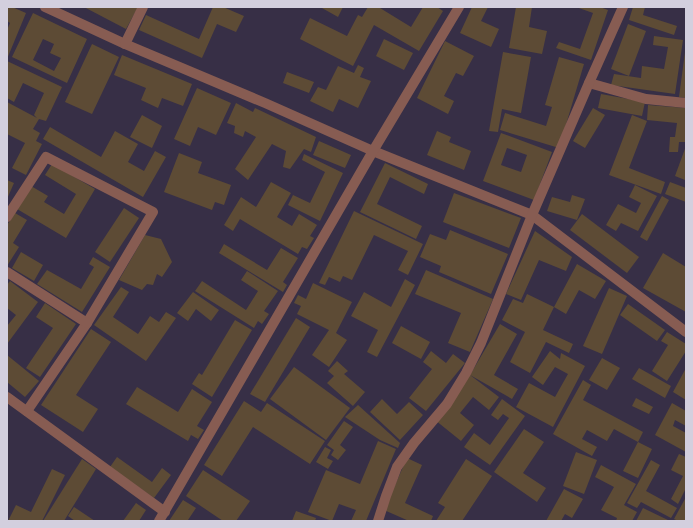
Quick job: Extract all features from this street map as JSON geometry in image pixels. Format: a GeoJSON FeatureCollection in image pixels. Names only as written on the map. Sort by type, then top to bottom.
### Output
{"type":"FeatureCollection","features":[{"type":"Feature","properties":{"kind":"street"},"geometry":{"type":"LineString","coordinates":[[45,7],[125,44],[258,100],[373,151],[532,215],[686,332]]}},
{"type":"Feature","properties":{"kind":"street"},"geometry":{"type":"LineString","coordinates":[[125,44],[144,7]]}},
{"type":"Feature","properties":{"kind":"street"},"geometry":{"type":"LineString","coordinates":[[159,521],[373,151],[459,7]]}},
{"type":"Feature","properties":{"kind":"street"},"geometry":{"type":"LineString","coordinates":[[378,521],[397,467],[414,443],[447,404],[466,373],[481,343],[532,215],[623,7]]}},
{"type":"Feature","properties":{"kind":"street"},"geometry":{"type":"LineString","coordinates":[[589,83],[646,99],[686,103]]}},
{"type":"Feature","properties":{"kind":"street"},"geometry":{"type":"LineString","coordinates":[[7,217],[46,157],[154,212],[87,323],[27,410]]}},
{"type":"Feature","properties":{"kind":"street"},"geometry":{"type":"LineString","coordinates":[[7,272],[87,323]]}},
{"type":"Feature","properties":{"kind":"street"},"geometry":{"type":"LineString","coordinates":[[7,397],[27,410],[165,512]]}},
{"type":"Feature","properties":{"kind":"building"},"geometry":{"type":"Polygon","coordinates":[[[7,7],[12,7],[26,13],[7,59],[7,30],[10,23],[7,21],[7,7]]]}},
{"type":"Feature","properties":{"kind":"building"},"geometry":{"type":"Polygon","coordinates":[[[84,7],[138,7],[126,29],[84,7]]]}},
{"type":"Feature","properties":{"kind":"building"},"geometry":{"type":"Polygon","coordinates":[[[213,7],[223,7],[244,16],[236,32],[217,24],[202,58],[139,30],[146,15],[199,39],[213,7]]]}},
{"type":"Feature","properties":{"kind":"building"},"geometry":{"type":"Polygon","coordinates":[[[343,7],[338,17],[322,8],[343,7]]]}},
{"type":"Feature","properties":{"kind":"building"},"geometry":{"type":"Polygon","coordinates":[[[368,7],[381,7],[380,8],[411,27],[423,7],[437,7],[443,11],[419,51],[374,25],[353,66],[300,39],[310,18],[347,36],[358,15],[362,17],[368,7]]]}},
{"type":"Feature","properties":{"kind":"building"},"geometry":{"type":"Polygon","coordinates":[[[472,7],[488,7],[481,21],[499,29],[491,47],[460,33],[472,7]]]}},
{"type":"Feature","properties":{"kind":"building"},"geometry":{"type":"Polygon","coordinates":[[[516,7],[532,7],[529,27],[547,31],[542,54],[509,48],[516,7]]]}},
{"type":"Feature","properties":{"kind":"building"},"geometry":{"type":"Polygon","coordinates":[[[576,7],[600,7],[608,10],[591,60],[556,48],[559,42],[580,49],[593,13],[576,7]]]}},
{"type":"Feature","properties":{"kind":"building"},"geometry":{"type":"Polygon","coordinates":[[[633,7],[645,7],[643,15],[677,26],[674,35],[629,20],[633,7]]]}},
{"type":"Feature","properties":{"kind":"building"},"geometry":{"type":"Polygon","coordinates":[[[33,13],[87,39],[67,83],[12,57],[33,13]],[[43,39],[33,60],[54,71],[61,58],[50,53],[54,44],[43,39]]]}},
{"type":"Feature","properties":{"kind":"building"},"geometry":{"type":"Polygon","coordinates":[[[628,24],[646,31],[629,76],[611,69],[628,24]]]}},
{"type":"Feature","properties":{"kind":"building"},"geometry":{"type":"Polygon","coordinates":[[[654,36],[683,40],[675,94],[611,85],[614,74],[641,78],[642,66],[664,69],[668,47],[653,45],[654,36]]]}},
{"type":"Feature","properties":{"kind":"building"},"geometry":{"type":"Polygon","coordinates":[[[384,39],[413,53],[404,70],[376,56],[384,39]]]}},
{"type":"Feature","properties":{"kind":"building"},"geometry":{"type":"Polygon","coordinates":[[[445,41],[474,56],[463,76],[456,73],[444,96],[454,101],[448,114],[417,98],[445,41]]]}},
{"type":"Feature","properties":{"kind":"building"},"geometry":{"type":"Polygon","coordinates":[[[92,44],[119,57],[92,114],[65,102],[92,44]]]}},
{"type":"Feature","properties":{"kind":"building"},"geometry":{"type":"Polygon","coordinates":[[[503,52],[531,57],[521,113],[502,109],[498,132],[489,131],[503,52]]]}},
{"type":"Feature","properties":{"kind":"building"},"geometry":{"type":"Polygon","coordinates":[[[686,52],[686,98],[679,97],[686,52]]]}},
{"type":"Feature","properties":{"kind":"building"},"geometry":{"type":"Polygon","coordinates":[[[122,55],[192,84],[183,106],[162,98],[158,108],[141,100],[146,88],[114,75],[122,55]]]}},
{"type":"Feature","properties":{"kind":"building"},"geometry":{"type":"Polygon","coordinates":[[[559,57],[584,64],[559,148],[500,130],[505,113],[546,126],[552,107],[545,105],[559,57]]]}},
{"type":"Feature","properties":{"kind":"building"},"geometry":{"type":"Polygon","coordinates":[[[7,61],[62,87],[46,121],[39,119],[33,129],[40,133],[36,141],[42,144],[26,175],[12,168],[25,143],[7,134],[7,102],[37,118],[34,115],[44,93],[23,83],[14,102],[7,98],[7,61]]]}},
{"type":"Feature","properties":{"kind":"building"},"geometry":{"type":"Polygon","coordinates":[[[358,65],[364,68],[360,77],[371,81],[358,108],[339,99],[333,112],[310,101],[318,87],[326,90],[338,66],[354,73],[358,65]]]}},
{"type":"Feature","properties":{"kind":"building"},"geometry":{"type":"Polygon","coordinates":[[[287,72],[314,82],[309,93],[283,83],[287,72]]]}},
{"type":"Feature","properties":{"kind":"building"},"geometry":{"type":"Polygon","coordinates":[[[197,88],[231,103],[216,135],[198,127],[190,146],[174,139],[197,88]]]}},
{"type":"Feature","properties":{"kind":"building"},"geometry":{"type":"Polygon","coordinates":[[[601,94],[645,102],[642,116],[598,108],[601,94]]]}},
{"type":"Feature","properties":{"kind":"building"},"geometry":{"type":"Polygon","coordinates":[[[236,103],[253,112],[255,108],[316,137],[311,152],[304,149],[290,169],[283,167],[286,151],[272,144],[248,180],[235,169],[256,137],[245,131],[243,137],[234,133],[235,126],[227,123],[236,103]]]}},
{"type":"Feature","properties":{"kind":"building"},"geometry":{"type":"Polygon","coordinates":[[[648,105],[686,108],[686,142],[679,142],[678,152],[669,152],[670,137],[675,137],[677,123],[647,120],[648,105]]]}},
{"type":"Feature","properties":{"kind":"building"},"geometry":{"type":"Polygon","coordinates":[[[593,108],[605,115],[585,148],[573,141],[593,108]]]}},
{"type":"Feature","properties":{"kind":"building"},"geometry":{"type":"Polygon","coordinates":[[[142,115],[162,126],[152,148],[130,137],[142,115]]]}},
{"type":"Feature","properties":{"kind":"building"},"geometry":{"type":"Polygon","coordinates":[[[632,115],[647,121],[629,168],[665,182],[661,194],[609,175],[632,115]]]}},
{"type":"Feature","properties":{"kind":"building"},"geometry":{"type":"Polygon","coordinates":[[[50,127],[101,157],[115,131],[138,144],[128,162],[144,171],[155,151],[166,157],[143,197],[43,139],[50,127]]]}},
{"type":"Feature","properties":{"kind":"building"},"geometry":{"type":"Polygon","coordinates":[[[437,131],[451,137],[449,142],[471,151],[464,170],[427,155],[437,131]]]}},
{"type":"Feature","properties":{"kind":"building"},"geometry":{"type":"Polygon","coordinates":[[[501,133],[552,152],[534,200],[483,181],[501,133]],[[507,148],[501,165],[521,172],[527,155],[507,148]]]}},
{"type":"Feature","properties":{"kind":"building"},"geometry":{"type":"Polygon","coordinates":[[[319,141],[351,155],[345,168],[313,155],[319,141]]]}},
{"type":"Feature","properties":{"kind":"building"},"geometry":{"type":"Polygon","coordinates":[[[686,146],[686,178],[685,180],[675,176],[686,146]]]}},
{"type":"Feature","properties":{"kind":"building"},"geometry":{"type":"Polygon","coordinates":[[[179,153],[202,162],[198,173],[231,185],[224,205],[215,202],[212,210],[164,192],[179,153]]]}},
{"type":"Feature","properties":{"kind":"building"},"geometry":{"type":"Polygon","coordinates":[[[304,154],[343,173],[320,221],[288,205],[293,195],[310,203],[325,172],[302,160],[304,154]]]}},
{"type":"Feature","properties":{"kind":"building"},"geometry":{"type":"Polygon","coordinates":[[[385,163],[428,184],[424,194],[390,177],[377,204],[422,226],[416,239],[360,212],[385,163]]]}},
{"type":"Feature","properties":{"kind":"building"},"geometry":{"type":"Polygon","coordinates":[[[52,164],[95,189],[66,238],[17,209],[31,186],[48,196],[44,202],[64,214],[76,194],[45,175],[52,164]]]}},
{"type":"Feature","properties":{"kind":"building"},"geometry":{"type":"Polygon","coordinates":[[[7,180],[14,183],[7,199],[7,180]]]}},
{"type":"Feature","properties":{"kind":"building"},"geometry":{"type":"Polygon","coordinates":[[[271,182],[291,193],[277,217],[292,226],[299,214],[317,225],[310,236],[314,238],[307,249],[302,247],[298,254],[240,219],[233,231],[224,225],[241,197],[256,207],[271,182]]]}},
{"type":"Feature","properties":{"kind":"building"},"geometry":{"type":"Polygon","coordinates":[[[670,182],[686,188],[686,202],[665,194],[670,182]]]}},
{"type":"Feature","properties":{"kind":"building"},"geometry":{"type":"Polygon","coordinates":[[[635,185],[657,196],[638,231],[621,223],[616,231],[606,225],[618,204],[636,213],[641,203],[629,197],[635,185]]]}},
{"type":"Feature","properties":{"kind":"building"},"geometry":{"type":"Polygon","coordinates":[[[454,193],[521,218],[509,248],[443,222],[454,193]]]}},
{"type":"Feature","properties":{"kind":"building"},"geometry":{"type":"Polygon","coordinates":[[[572,195],[585,199],[577,220],[547,211],[552,197],[570,202],[572,195]]]}},
{"type":"Feature","properties":{"kind":"building"},"geometry":{"type":"Polygon","coordinates":[[[662,196],[669,200],[647,241],[640,237],[662,196]]]}},
{"type":"Feature","properties":{"kind":"building"},"geometry":{"type":"Polygon","coordinates":[[[124,208],[139,218],[110,262],[95,252],[124,208]]]}},
{"type":"Feature","properties":{"kind":"building"},"geometry":{"type":"Polygon","coordinates":[[[354,211],[423,244],[408,275],[398,270],[408,251],[374,235],[352,280],[343,276],[340,282],[329,277],[325,285],[319,283],[354,211]]]}},
{"type":"Feature","properties":{"kind":"building"},"geometry":{"type":"Polygon","coordinates":[[[15,213],[27,220],[13,243],[19,247],[7,266],[7,225],[15,213]]]}},
{"type":"Feature","properties":{"kind":"building"},"geometry":{"type":"Polygon","coordinates":[[[582,214],[639,257],[627,273],[570,230],[582,214]]]}},
{"type":"Feature","properties":{"kind":"building"},"geometry":{"type":"Polygon","coordinates":[[[450,230],[508,254],[491,294],[439,272],[441,266],[420,257],[430,234],[446,240],[450,230]]]}},
{"type":"Feature","properties":{"kind":"building"},"geometry":{"type":"Polygon","coordinates":[[[535,231],[572,257],[566,271],[539,260],[521,300],[506,294],[535,231]]]}},
{"type":"Feature","properties":{"kind":"building"},"geometry":{"type":"Polygon","coordinates":[[[145,235],[161,239],[172,262],[162,277],[157,274],[153,285],[147,284],[142,290],[119,280],[145,235]]]}},
{"type":"Feature","properties":{"kind":"building"},"geometry":{"type":"Polygon","coordinates":[[[224,244],[267,270],[281,248],[298,258],[283,282],[287,285],[283,292],[219,253],[224,244]]]}},
{"type":"Feature","properties":{"kind":"building"},"geometry":{"type":"Polygon","coordinates":[[[21,252],[43,265],[34,281],[12,268],[21,252]]]}},
{"type":"Feature","properties":{"kind":"building"},"geometry":{"type":"Polygon","coordinates":[[[663,253],[686,267],[686,312],[643,288],[663,253]]]}},
{"type":"Feature","properties":{"kind":"building"},"geometry":{"type":"Polygon","coordinates":[[[93,257],[110,267],[82,312],[37,284],[47,270],[81,289],[94,267],[89,264],[93,257]]]}},
{"type":"Feature","properties":{"kind":"building"},"geometry":{"type":"Polygon","coordinates":[[[577,264],[606,281],[595,299],[579,290],[566,314],[554,307],[577,264]]]}},
{"type":"Feature","properties":{"kind":"building"},"geometry":{"type":"Polygon","coordinates":[[[426,270],[493,299],[470,352],[448,343],[461,313],[415,294],[426,270]]]}},
{"type":"Feature","properties":{"kind":"building"},"geometry":{"type":"Polygon","coordinates":[[[247,271],[278,291],[264,311],[269,314],[262,324],[258,321],[254,328],[195,291],[202,281],[246,310],[258,291],[241,280],[247,271]]]}},
{"type":"Feature","properties":{"kind":"building"},"geometry":{"type":"Polygon","coordinates":[[[405,279],[415,285],[377,357],[367,352],[378,330],[351,316],[364,292],[391,307],[405,279]]]}},
{"type":"Feature","properties":{"kind":"building"},"geometry":{"type":"Polygon","coordinates":[[[10,281],[38,302],[7,344],[7,326],[16,315],[7,308],[7,285],[10,281]]]}},
{"type":"Feature","properties":{"kind":"building"},"geometry":{"type":"Polygon","coordinates":[[[313,283],[352,302],[336,333],[347,340],[329,367],[312,355],[329,330],[297,314],[301,306],[294,303],[298,295],[306,299],[313,283]]]}},
{"type":"Feature","properties":{"kind":"building"},"geometry":{"type":"Polygon","coordinates":[[[121,287],[129,292],[113,317],[138,334],[150,316],[159,322],[166,312],[176,318],[146,361],[94,325],[121,287]]]}},
{"type":"Feature","properties":{"kind":"building"},"geometry":{"type":"Polygon","coordinates":[[[609,288],[627,296],[602,354],[583,346],[609,288]]]}},
{"type":"Feature","properties":{"kind":"building"},"geometry":{"type":"Polygon","coordinates":[[[193,292],[219,310],[211,321],[196,309],[188,321],[177,313],[193,292]]]}},
{"type":"Feature","properties":{"kind":"building"},"geometry":{"type":"Polygon","coordinates":[[[527,294],[554,307],[543,330],[573,344],[569,353],[546,342],[530,373],[510,362],[525,332],[502,320],[513,299],[523,303],[527,294]]]}},
{"type":"Feature","properties":{"kind":"building"},"geometry":{"type":"Polygon","coordinates":[[[45,303],[76,324],[40,377],[26,368],[53,328],[36,317],[45,303]]]}},
{"type":"Feature","properties":{"kind":"building"},"geometry":{"type":"Polygon","coordinates":[[[628,304],[665,330],[657,341],[620,315],[628,304]]]}},
{"type":"Feature","properties":{"kind":"building"},"geometry":{"type":"Polygon","coordinates":[[[296,318],[310,327],[265,402],[250,394],[296,318]]]}},
{"type":"Feature","properties":{"kind":"building"},"geometry":{"type":"Polygon","coordinates":[[[235,320],[252,330],[212,397],[192,384],[199,373],[202,375],[235,320]]]}},
{"type":"Feature","properties":{"kind":"building"},"geometry":{"type":"Polygon","coordinates":[[[500,324],[517,334],[494,375],[518,389],[512,399],[470,375],[500,324]]]}},
{"type":"Feature","properties":{"kind":"building"},"geometry":{"type":"Polygon","coordinates":[[[401,326],[430,342],[421,359],[392,343],[401,326]]]}},
{"type":"Feature","properties":{"kind":"building"},"geometry":{"type":"Polygon","coordinates":[[[91,329],[111,342],[76,395],[98,409],[83,432],[41,405],[91,329]]]}},
{"type":"Feature","properties":{"kind":"building"},"geometry":{"type":"Polygon","coordinates":[[[667,332],[686,344],[686,351],[667,381],[652,371],[668,345],[661,341],[667,332]]]}},
{"type":"Feature","properties":{"kind":"building"},"geometry":{"type":"Polygon","coordinates":[[[431,351],[446,363],[453,354],[465,363],[426,411],[409,398],[432,369],[423,362],[431,351]]]}},
{"type":"Feature","properties":{"kind":"building"},"geometry":{"type":"Polygon","coordinates":[[[550,351],[560,359],[561,353],[585,366],[553,427],[516,407],[529,383],[555,397],[568,374],[555,367],[543,385],[532,377],[550,351]]]}},
{"type":"Feature","properties":{"kind":"building"},"geometry":{"type":"Polygon","coordinates":[[[7,355],[39,381],[25,397],[7,382],[7,355]]]}},
{"type":"Feature","properties":{"kind":"building"},"geometry":{"type":"Polygon","coordinates":[[[602,358],[620,368],[607,390],[589,380],[602,358]]]}},
{"type":"Feature","properties":{"kind":"building"},"geometry":{"type":"Polygon","coordinates":[[[337,361],[348,371],[344,374],[365,392],[353,406],[327,383],[334,376],[328,371],[337,361]]]}},
{"type":"Feature","properties":{"kind":"building"},"geometry":{"type":"Polygon","coordinates":[[[294,367],[350,408],[326,440],[270,399],[294,367]]]}},
{"type":"Feature","properties":{"kind":"building"},"geometry":{"type":"Polygon","coordinates":[[[639,368],[671,386],[665,398],[632,379],[639,368]]]}},
{"type":"Feature","properties":{"kind":"building"},"geometry":{"type":"Polygon","coordinates":[[[686,368],[686,400],[673,392],[686,368]]]}},
{"type":"Feature","properties":{"kind":"building"},"geometry":{"type":"Polygon","coordinates":[[[470,375],[499,397],[489,410],[473,397],[460,413],[474,425],[461,441],[435,420],[470,375]]]}},
{"type":"Feature","properties":{"kind":"building"},"geometry":{"type":"Polygon","coordinates":[[[583,380],[591,385],[583,400],[643,432],[638,442],[614,429],[607,441],[587,430],[582,439],[597,447],[592,456],[553,434],[583,380]]]}},
{"type":"Feature","properties":{"kind":"building"},"geometry":{"type":"Polygon","coordinates":[[[137,387],[178,412],[192,389],[212,402],[197,426],[204,430],[198,439],[191,435],[188,441],[126,404],[137,387]]]}},
{"type":"Feature","properties":{"kind":"building"},"geometry":{"type":"Polygon","coordinates":[[[636,398],[653,407],[649,414],[632,406],[636,398]]]}},
{"type":"Feature","properties":{"kind":"building"},"geometry":{"type":"Polygon","coordinates":[[[382,399],[397,414],[409,402],[423,415],[400,440],[370,412],[382,399]]]}},
{"type":"Feature","properties":{"kind":"building"},"geometry":{"type":"Polygon","coordinates":[[[502,399],[525,416],[490,465],[464,447],[474,433],[490,445],[509,418],[503,414],[498,420],[491,415],[502,399]]]}},
{"type":"Feature","properties":{"kind":"building"},"geometry":{"type":"Polygon","coordinates":[[[244,401],[261,412],[267,403],[325,441],[310,464],[253,427],[222,476],[204,465],[244,401]]]}},
{"type":"Feature","properties":{"kind":"building"},"geometry":{"type":"Polygon","coordinates":[[[672,403],[686,411],[686,426],[675,420],[673,426],[686,433],[686,452],[655,435],[672,403]]]}},
{"type":"Feature","properties":{"kind":"building"},"geometry":{"type":"Polygon","coordinates":[[[358,405],[400,443],[398,448],[380,440],[345,417],[358,405]]]}},
{"type":"Feature","properties":{"kind":"building"},"geometry":{"type":"Polygon","coordinates":[[[344,421],[353,427],[340,445],[346,450],[338,460],[331,455],[334,450],[327,445],[344,421]]]}},
{"type":"Feature","properties":{"kind":"building"},"geometry":{"type":"Polygon","coordinates":[[[524,429],[544,442],[523,473],[546,488],[537,502],[494,472],[524,429]]]}},
{"type":"Feature","properties":{"kind":"building"},"geometry":{"type":"Polygon","coordinates":[[[378,441],[396,449],[366,521],[351,521],[356,510],[339,504],[332,521],[308,512],[326,470],[360,484],[378,441]]]}},
{"type":"Feature","properties":{"kind":"building"},"geometry":{"type":"Polygon","coordinates":[[[638,442],[652,449],[638,478],[623,471],[638,442]]]}},
{"type":"Feature","properties":{"kind":"building"},"geometry":{"type":"Polygon","coordinates":[[[325,447],[331,450],[327,458],[333,461],[328,469],[316,462],[325,447]]]}},
{"type":"Feature","properties":{"kind":"building"},"geometry":{"type":"Polygon","coordinates":[[[576,452],[597,460],[584,494],[563,486],[576,452]]]}},
{"type":"Feature","properties":{"kind":"building"},"geometry":{"type":"Polygon","coordinates":[[[679,454],[686,457],[686,488],[678,504],[671,499],[683,476],[671,470],[679,454]]]}},
{"type":"Feature","properties":{"kind":"building"},"geometry":{"type":"Polygon","coordinates":[[[117,457],[152,482],[162,468],[171,475],[154,498],[110,467],[117,457]]]}},
{"type":"Feature","properties":{"kind":"building"},"geometry":{"type":"Polygon","coordinates":[[[407,458],[422,465],[405,503],[433,516],[431,521],[409,521],[384,510],[407,458]]]}},
{"type":"Feature","properties":{"kind":"building"},"geometry":{"type":"Polygon","coordinates":[[[82,459],[96,469],[64,521],[43,521],[82,459]]]}},
{"type":"Feature","properties":{"kind":"building"},"geometry":{"type":"Polygon","coordinates":[[[466,459],[492,476],[462,521],[436,521],[445,507],[438,503],[466,459]]]}},
{"type":"Feature","properties":{"kind":"building"},"geometry":{"type":"Polygon","coordinates":[[[651,460],[660,465],[646,491],[677,508],[671,518],[641,502],[637,508],[627,503],[651,460]]]}},
{"type":"Feature","properties":{"kind":"building"},"geometry":{"type":"Polygon","coordinates":[[[601,465],[636,484],[624,505],[637,512],[632,521],[616,521],[617,518],[601,510],[614,487],[595,477],[601,465]]]}},
{"type":"Feature","properties":{"kind":"building"},"geometry":{"type":"Polygon","coordinates":[[[52,469],[65,475],[42,521],[8,521],[16,505],[31,512],[52,469]]]}},
{"type":"Feature","properties":{"kind":"building"},"geometry":{"type":"Polygon","coordinates":[[[203,470],[250,501],[236,521],[223,521],[186,496],[203,470]]]}},
{"type":"Feature","properties":{"kind":"building"},"geometry":{"type":"Polygon","coordinates":[[[564,489],[583,499],[572,518],[565,514],[561,521],[546,521],[564,489]]]}},
{"type":"Feature","properties":{"kind":"building"},"geometry":{"type":"Polygon","coordinates":[[[686,497],[686,521],[678,521],[674,519],[686,497]]]}},
{"type":"Feature","properties":{"kind":"building"},"geometry":{"type":"Polygon","coordinates":[[[183,500],[196,508],[188,520],[189,521],[169,521],[183,500]]]}},
{"type":"Feature","properties":{"kind":"building"},"geometry":{"type":"Polygon","coordinates":[[[136,503],[146,510],[139,521],[123,521],[136,503]]]}},
{"type":"Feature","properties":{"kind":"building"},"geometry":{"type":"Polygon","coordinates":[[[74,507],[95,521],[75,521],[68,516],[74,507]]]}},
{"type":"Feature","properties":{"kind":"building"},"geometry":{"type":"Polygon","coordinates":[[[643,508],[670,521],[636,521],[643,508]]]}},
{"type":"Feature","properties":{"kind":"building"},"geometry":{"type":"Polygon","coordinates":[[[296,511],[316,518],[315,521],[292,521],[296,511]]]}}]}
